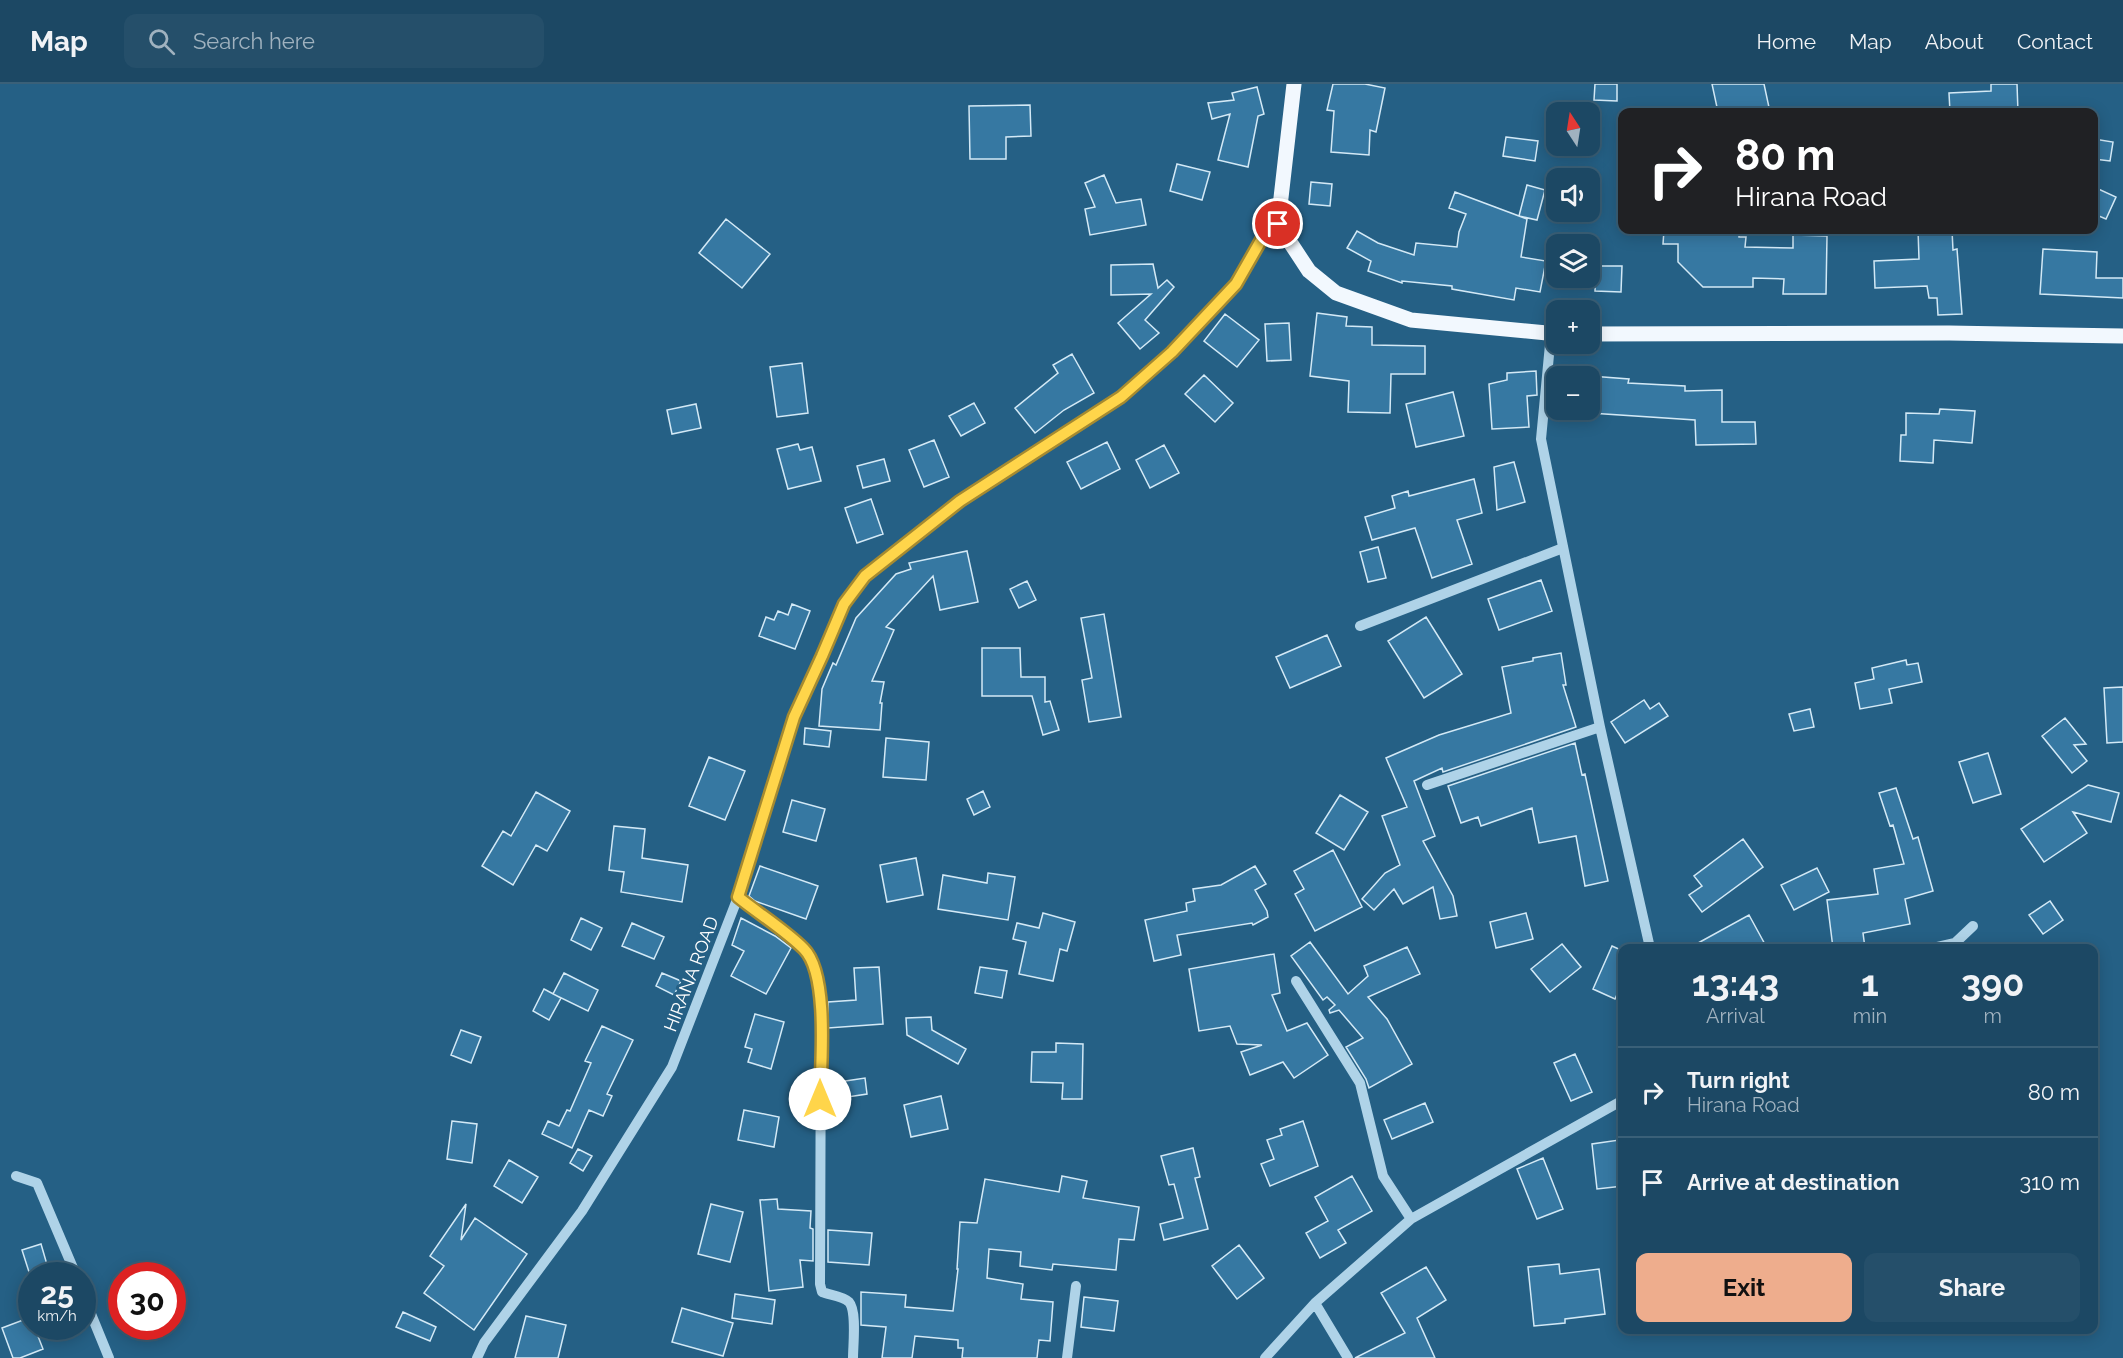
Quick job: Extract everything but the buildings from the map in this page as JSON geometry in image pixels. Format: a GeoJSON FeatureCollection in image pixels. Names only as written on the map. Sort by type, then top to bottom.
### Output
{"type":"FeatureCollection","features":[{"type":"Feature","properties":{"kind":"main road"},"geometry":{"type":"LineString","coordinates":[[1294,84],[1278,224],[1309,271],[1336,293],[1411,320],[1546,333]]}},
{"type":"Feature","properties":{"kind":"main road"},"geometry":{"type":"LineString","coordinates":[[1600,334],[1949,333],[2123,336]]}},
{"type":"Feature","properties":{"kind":"street","name":"HIRANA ROAD"},"geometry":{"type":"LineString","coordinates":[[477,1358],[484,1343],[582,1211],[672,1067],[738,897],[794,717],[844,604],[865,576],[960,501],[1121,397],[1172,352],[1236,284],[1264,235],[1278,224]]}},
{"type":"Feature","properties":{"kind":"street"},"geometry":{"type":"LineString","coordinates":[[1552,354],[1541,439],[1600,727],[1649,944]]}},
{"type":"Feature","properties":{"kind":"street"},"geometry":{"type":"LineString","coordinates":[[1360,626],[1563,548]]}},
{"type":"Feature","properties":{"kind":"street"},"geometry":{"type":"LineString","coordinates":[[1427,785],[1600,727]]}},
{"type":"Feature","properties":{"kind":"street"},"geometry":{"type":"LineString","coordinates":[[738,897],[806,950],[816,972],[821,1006],[820,1284],[822,1292],[846,1299],[850,1303],[854,1313],[853,1358]]}},
{"type":"Feature","properties":{"kind":"street"},"geometry":{"type":"LineString","coordinates":[[1951,944],[1955,943],[1973,926]]}},
{"type":"Feature","properties":{"kind":"street"},"geometry":{"type":"LineString","coordinates":[[1296,981],[1360,1083],[1383,1176],[1410,1220]]}},
{"type":"Feature","properties":{"kind":"street"},"geometry":{"type":"LineString","coordinates":[[1265,1358],[1315,1303],[1410,1220],[1618,1103]]}},
{"type":"Feature","properties":{"kind":"street"},"geometry":{"type":"LineString","coordinates":[[16,1176],[37,1183],[70,1262]]}},
{"type":"Feature","properties":{"kind":"street"},"geometry":{"type":"LineString","coordinates":[[1067,1358],[1076,1286]]}},
{"type":"Feature","properties":{"kind":"street"},"geometry":{"type":"LineString","coordinates":[[1315,1303],[1348,1358]]}},
{"type":"Feature","properties":{"kind":"street"},"geometry":{"type":"LineString","coordinates":[[96,1326],[109,1358]]}},
{"type":"Feature","properties":{"kind":"route"},"geometry":{"type":"LineString","coordinates":[[820,1099],[821,1006],[816,972],[806,950],[738,897],[794,717],[844,604],[865,576],[960,501],[1121,397],[1172,352],[1236,284],[1264,235],[1278,224]]}}]}
